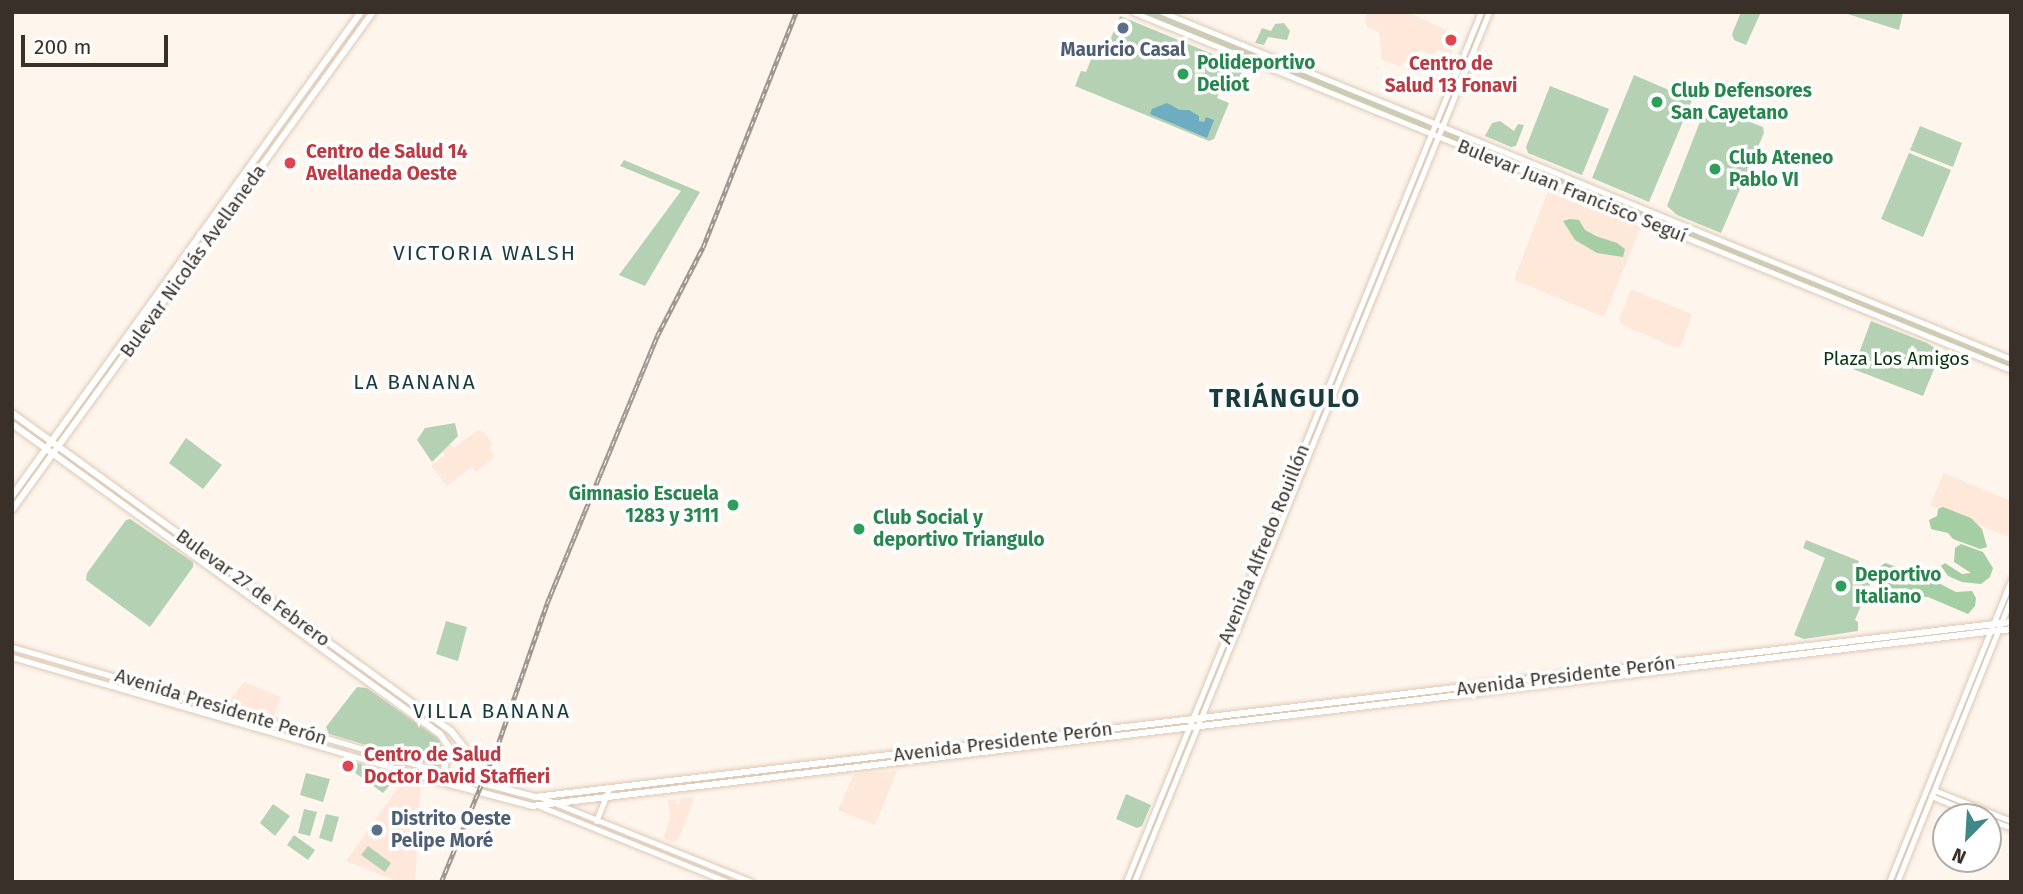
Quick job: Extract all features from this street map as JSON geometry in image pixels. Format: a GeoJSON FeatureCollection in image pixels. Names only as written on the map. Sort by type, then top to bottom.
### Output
{"type":"FeatureCollection","features":[{"type":"Feature","properties":{"kind":"main road","name":"Bulevar Nicolás Avellaneda"},"geometry":{"type":"LineString","coordinates":[[12,510],[50,451],[361,12]]}},
{"type":"Feature","properties":{"kind":"main road","name":"Bulevar Nicolás Avellaneda"},"geometry":{"type":"LineString","coordinates":[[55,444],[373,12]]}},
{"type":"Feature","properties":{"kind":"main road","name":"Bulevar Juan Francisco Seguí"},"geometry":{"type":"LineString","coordinates":[[1133,12],[2011,370]]}},
{"type":"Feature","properties":{"kind":"main road","name":"Bulevar Juan Francisco Seguí"},"geometry":{"type":"LineString","coordinates":[[1162,12],[2011,359]]}},
{"type":"Feature","properties":{"kind":"main road","name":"Bulevar 27 de Febrero"},"geometry":{"type":"LineString","coordinates":[[12,413],[451,731],[464,747],[467,779]]}},
{"type":"Feature","properties":{"kind":"main road","name":"Bulevar 27 de Febrero"},"geometry":{"type":"LineString","coordinates":[[12,424],[440,734],[448,746],[442,782]]}},
{"type":"Feature","properties":{"kind":"main road","name":"Bulevar Nicolás Avellaneda"},"geometry":{"type":"LineString","coordinates":[[12,496],[50,451]]}},
{"type":"Feature","properties":{"kind":"main road"},"geometry":{"type":"LineString","coordinates":[[1889,882],[2011,580]]}},
{"type":"Feature","properties":{"kind":"main road"},"geometry":{"type":"LineString","coordinates":[[1897,882],[2011,599]]}},
{"type":"Feature","properties":{"kind":"main road","name":"Avenida Presidente Perón"},"geometry":{"type":"LineString","coordinates":[[2000,627],[2011,622]]}},
{"type":"Feature","properties":{"kind":"main road","name":"Avenida Presidente Perón"},"geometry":{"type":"LineString","coordinates":[[12,657],[442,782],[537,805],[1991,628]]}},
{"type":"Feature","properties":{"kind":"main road","name":"Avenida Presidente Perón"},"geometry":{"type":"LineString","coordinates":[[12,647],[444,773],[540,797],[1991,628],[2011,629]]}},
{"type":"Feature","properties":{"kind":"main road"},"geometry":{"type":"LineString","coordinates":[[594,827],[609,789]]}},
{"type":"Feature","properties":{"kind":"main road"},"geometry":{"type":"LineString","coordinates":[[1926,791],[2011,821]]}},
{"type":"Feature","properties":{"kind":"main road"},"geometry":{"type":"LineString","coordinates":[[1933,793],[1954,803]]}},
{"type":"Feature","properties":{"kind":"main road"},"geometry":{"type":"LineString","coordinates":[[540,797],[751,882]]}},
{"type":"Feature","properties":{"kind":"main road"},"geometry":{"type":"LineString","coordinates":[[537,805],[728,882]]}},
{"type":"Feature","properties":{"kind":"street","name":"Avenida Alfredo Rouillón"},"geometry":{"type":"LineString","coordinates":[[1126,882],[1481,12]]}},
{"type":"Feature","properties":{"kind":"street","name":"Avenida Alfredo Rouillón"},"geometry":{"type":"LineString","coordinates":[[1134,882],[1200,726],[1489,12]]}},
{"type":"Feature","properties":{"kind":"shaded area"},"geometry":{"type":"Polygon","coordinates":[[[1368,12],[1408,12],[1459,36],[1451,54],[1440,50],[1432,55],[1421,50],[1399,66],[1382,60],[1379,32],[1367,27],[1365,19],[1368,12]]]}},
{"type":"Feature","properties":{"kind":"shaded area"},"geometry":{"type":"Polygon","coordinates":[[[1551,191],[1641,227],[1604,317],[1514,280],[1547,193],[1551,191]]]}},
{"type":"Feature","properties":{"kind":"shaded area"},"geometry":{"type":"Polygon","coordinates":[[[1631,289],[1692,314],[1681,346],[1677,348],[1622,325],[1619,319],[1631,289]]]}},
{"type":"Feature","properties":{"kind":"shaded area"},"geometry":{"type":"Polygon","coordinates":[[[478,430],[484,432],[493,444],[489,448],[495,457],[476,472],[472,467],[447,486],[431,466],[445,455],[442,451],[450,444],[454,448],[478,430]]]}},
{"type":"Feature","properties":{"kind":"shaded area"},"geometry":{"type":"Polygon","coordinates":[[[1944,473],[2011,501],[2011,538],[1930,505],[1944,473]]]}},
{"type":"Feature","properties":{"kind":"shaded area"},"geometry":{"type":"Polygon","coordinates":[[[244,682],[281,697],[274,716],[229,702],[244,682]]]}},
{"type":"Feature","properties":{"kind":"shaded area"},"geometry":{"type":"Polygon","coordinates":[[[897,771],[875,825],[838,810],[854,774],[897,771]]]}},
{"type":"Feature","properties":{"kind":"shaded area"},"geometry":{"type":"Polygon","coordinates":[[[405,778],[421,781],[415,882],[399,882],[346,861],[405,778]]]}},
{"type":"Feature","properties":{"kind":"shaded area"},"geometry":{"type":"Polygon","coordinates":[[[692,797],[694,800],[678,840],[673,842],[663,838],[670,819],[668,800],[676,799],[676,804],[680,804],[679,798],[692,797]]]}},
{"type":"Feature","properties":{"kind":"green space"},"geometry":{"type":"Polygon","coordinates":[[[1133,12],[1162,12],[2011,359],[2011,370],[1133,12]]]}},
{"type":"Feature","properties":{"kind":"green space"},"geometry":{"type":"Polygon","coordinates":[[[1741,12],[1761,12],[1746,45],[1734,40],[1732,34],[1741,12]]]}},
{"type":"Feature","properties":{"kind":"green space"},"geometry":{"type":"Polygon","coordinates":[[[1841,12],[1903,12],[1899,30],[1841,12]]]}},
{"type":"Feature","properties":{"kind":"green space","name":"Polideportivo Deliot"},"geometry":{"type":"Polygon","coordinates":[[[1120,16],[1244,67],[1234,92],[1221,87],[1217,98],[1229,103],[1214,139],[1209,141],[1075,86],[1081,71],[1086,72],[1098,42],[1108,45],[1120,16]]]}},
{"type":"Feature","properties":{"kind":"green space"},"geometry":{"type":"Polygon","coordinates":[[[1284,23],[1290,31],[1287,40],[1268,37],[1264,45],[1255,43],[1262,28],[1271,31],[1275,24],[1284,23]]]}},
{"type":"Feature","properties":{"kind":"green space"},"geometry":{"type":"Polygon","coordinates":[[[1634,75],[1692,100],[1649,202],[1592,178],[1634,75]]]}},
{"type":"Feature","properties":{"kind":"green space"},"geometry":{"type":"Polygon","coordinates":[[[1550,86],[1609,109],[1582,175],[1528,153],[1526,147],[1550,86]]]}},
{"type":"Feature","properties":{"kind":"green space","name":"Club Ateneo Pablo VI"},"geometry":{"type":"Polygon","coordinates":[[[1711,107],[1763,127],[1764,133],[1721,233],[1677,215],[1667,206],[1705,109],[1711,107]]]}},
{"type":"Feature","properties":{"kind":"green space"},"geometry":{"type":"Polygon","coordinates":[[[1500,121],[1514,131],[1518,124],[1524,125],[1516,146],[1511,147],[1485,136],[1492,123],[1500,121]]]}},
{"type":"Feature","properties":{"kind":"green space"},"geometry":{"type":"Polygon","coordinates":[[[1920,126],[1962,143],[1953,167],[1910,150],[1920,126]]]}},
{"type":"Feature","properties":{"kind":"green space"},"geometry":{"type":"Polygon","coordinates":[[[1909,153],[1951,170],[1923,237],[1881,219],[1909,153]]]}},
{"type":"Feature","properties":{"kind":"green space"},"geometry":{"type":"Polygon","coordinates":[[[624,160],[700,192],[645,286],[619,275],[681,191],[620,166],[624,160]]]}},
{"type":"Feature","properties":{"kind":"green space"},"geometry":{"type":"Polygon","coordinates":[[[1579,220],[1585,230],[1596,236],[1617,243],[1625,249],[1623,257],[1597,253],[1575,240],[1563,221],[1579,220]]]}},
{"type":"Feature","properties":{"kind":"green space","name":"Plaza Los Amigos"},"geometry":{"type":"Polygon","coordinates":[[[1871,321],[1927,343],[1941,352],[1923,396],[1853,369],[1871,321]]]}},
{"type":"Feature","properties":{"kind":"green space"},"geometry":{"type":"Polygon","coordinates":[[[455,423],[458,436],[432,462],[417,440],[425,428],[455,423]]]}},
{"type":"Feature","properties":{"kind":"green space"},"geometry":{"type":"Polygon","coordinates":[[[186,438],[222,465],[203,489],[169,463],[186,438]]]}},
{"type":"Feature","properties":{"kind":"green space"},"geometry":{"type":"Polygon","coordinates":[[[1943,507],[1971,518],[1982,529],[1987,547],[1980,549],[1953,539],[1948,533],[1931,529],[1929,520],[1937,516],[1938,509],[1943,507]]]}},
{"type":"Feature","properties":{"kind":"green space"},"geometry":{"type":"Polygon","coordinates":[[[130,519],[193,562],[193,567],[150,627],[86,580],[87,573],[126,520],[130,519]]]}},
{"type":"Feature","properties":{"kind":"green space","name":"Deportivo Italiano"},"geometry":{"type":"Polygon","coordinates":[[[1806,540],[1859,561],[1856,569],[1873,577],[1855,620],[1858,622],[1858,631],[1804,639],[1794,635],[1825,558],[1803,548],[1806,540]]]}},
{"type":"Feature","properties":{"kind":"green space"},"geometry":{"type":"Polygon","coordinates":[[[1961,544],[1983,552],[1993,568],[1990,577],[1981,584],[1962,582],[1948,576],[1941,566],[1945,563],[1962,574],[1971,573],[1954,562],[1955,548],[1961,544]]]}},
{"type":"Feature","properties":{"kind":"green space"},"geometry":{"type":"Polygon","coordinates":[[[1885,563],[1897,567],[1892,581],[1901,579],[1904,569],[1919,573],[1956,592],[1972,591],[1976,598],[1975,606],[1968,614],[1928,597],[1906,596],[1876,581],[1873,572],[1885,563]]]}},
{"type":"Feature","properties":{"kind":"green space"},"geometry":{"type":"Polygon","coordinates":[[[446,621],[467,627],[458,661],[436,654],[446,621]]]}},
{"type":"Feature","properties":{"kind":"green space"},"geometry":{"type":"Polygon","coordinates":[[[357,687],[367,688],[439,739],[443,754],[440,767],[329,734],[326,727],[357,687]]]}},
{"type":"Feature","properties":{"kind":"green space"},"geometry":{"type":"Polygon","coordinates":[[[357,763],[398,775],[383,793],[354,772],[357,763]]]}},
{"type":"Feature","properties":{"kind":"green space"},"geometry":{"type":"Polygon","coordinates":[[[306,773],[330,779],[323,802],[300,795],[306,773]]]}},
{"type":"Feature","properties":{"kind":"green space"},"geometry":{"type":"Polygon","coordinates":[[[1126,794],[1151,805],[1142,826],[1137,828],[1116,819],[1126,794]]]}},
{"type":"Feature","properties":{"kind":"green space"},"geometry":{"type":"Polygon","coordinates":[[[273,804],[290,816],[275,836],[260,823],[273,804]]]}},
{"type":"Feature","properties":{"kind":"green space"},"geometry":{"type":"Polygon","coordinates":[[[304,809],[317,812],[310,836],[298,833],[304,809]]]}},
{"type":"Feature","properties":{"kind":"green space"},"geometry":{"type":"Polygon","coordinates":[[[326,814],[339,817],[332,842],[319,838],[326,814]]]}},
{"type":"Feature","properties":{"kind":"green space"},"geometry":{"type":"Polygon","coordinates":[[[294,835],[315,850],[308,860],[287,845],[294,835]]]}},
{"type":"Feature","properties":{"kind":"green space"},"geometry":{"type":"Polygon","coordinates":[[[368,846],[391,863],[385,872],[361,855],[368,846]]]}},
{"type":"Feature","properties":{"kind":"water"},"geometry":{"type":"Polygon","coordinates":[[[1167,103],[1180,110],[1189,110],[1199,116],[1199,121],[1204,122],[1206,117],[1214,120],[1207,138],[1150,114],[1152,109],[1167,103]]]}},
{"type":"Feature","properties":{"kind":"railway"},"geometry":{"type":"LineString","coordinates":[[441,882],[498,744],[547,603],[657,336],[703,247],[796,12]]}},
{"type":"Feature","properties":{"kind":"place","name":"Mauricio Casal"},"geometry":{"type":"Point","coordinates":[1123,28]}},
{"type":"Feature","properties":{"kind":"place","name":"Centro de Salud 13 Fonavi"},"geometry":{"type":"Point","coordinates":[1451,40]}},
{"type":"Feature","properties":{"kind":"place","name":"Polideportivo Deliot"},"geometry":{"type":"Point","coordinates":[1183,74]}},
{"type":"Feature","properties":{"kind":"place","name":"Club Defensores San Cayetano"},"geometry":{"type":"Point","coordinates":[1657,102]}},
{"type":"Feature","properties":{"kind":"place","name":"Centro de Salud 14 Avellaneda Oeste"},"geometry":{"type":"Point","coordinates":[290,163]}},
{"type":"Feature","properties":{"kind":"place","name":"Club Ateneo Pablo VI"},"geometry":{"type":"Point","coordinates":[1715,169]}},
{"type":"Feature","properties":{"kind":"place","name":"Gimnasio Escuela 1283 y 3111"},"geometry":{"type":"Point","coordinates":[733,505]}},
{"type":"Feature","properties":{"kind":"place","name":"Club Social y deportivo Triangulo"},"geometry":{"type":"Point","coordinates":[859,529]}},
{"type":"Feature","properties":{"kind":"place","name":"Deportivo Italiano"},"geometry":{"type":"Point","coordinates":[1841,586]}},
{"type":"Feature","properties":{"kind":"place","name":"Centro de Salud Doctor David Staffieri"},"geometry":{"type":"Point","coordinates":[348,766]}},
{"type":"Feature","properties":{"kind":"place","name":"Distrito Oeste Pelipe Moré"},"geometry":{"type":"Point","coordinates":[377,830]}},
{"type":"Feature","properties":{"kind":"district","name":"VICTORIA WALSH"},"geometry":{"type":"Point","coordinates":[485,253]}},
{"type":"Feature","properties":{"kind":"district","name":"LA BANANA"},"geometry":{"type":"Point","coordinates":[415,382]}},
{"type":"Feature","properties":{"kind":"district","name":"TRIÁNGULO"},"geometry":{"type":"Point","coordinates":[1285,399]}},
{"type":"Feature","properties":{"kind":"district","name":"VILLA BANANA"},"geometry":{"type":"Point","coordinates":[492,711]}}]}
